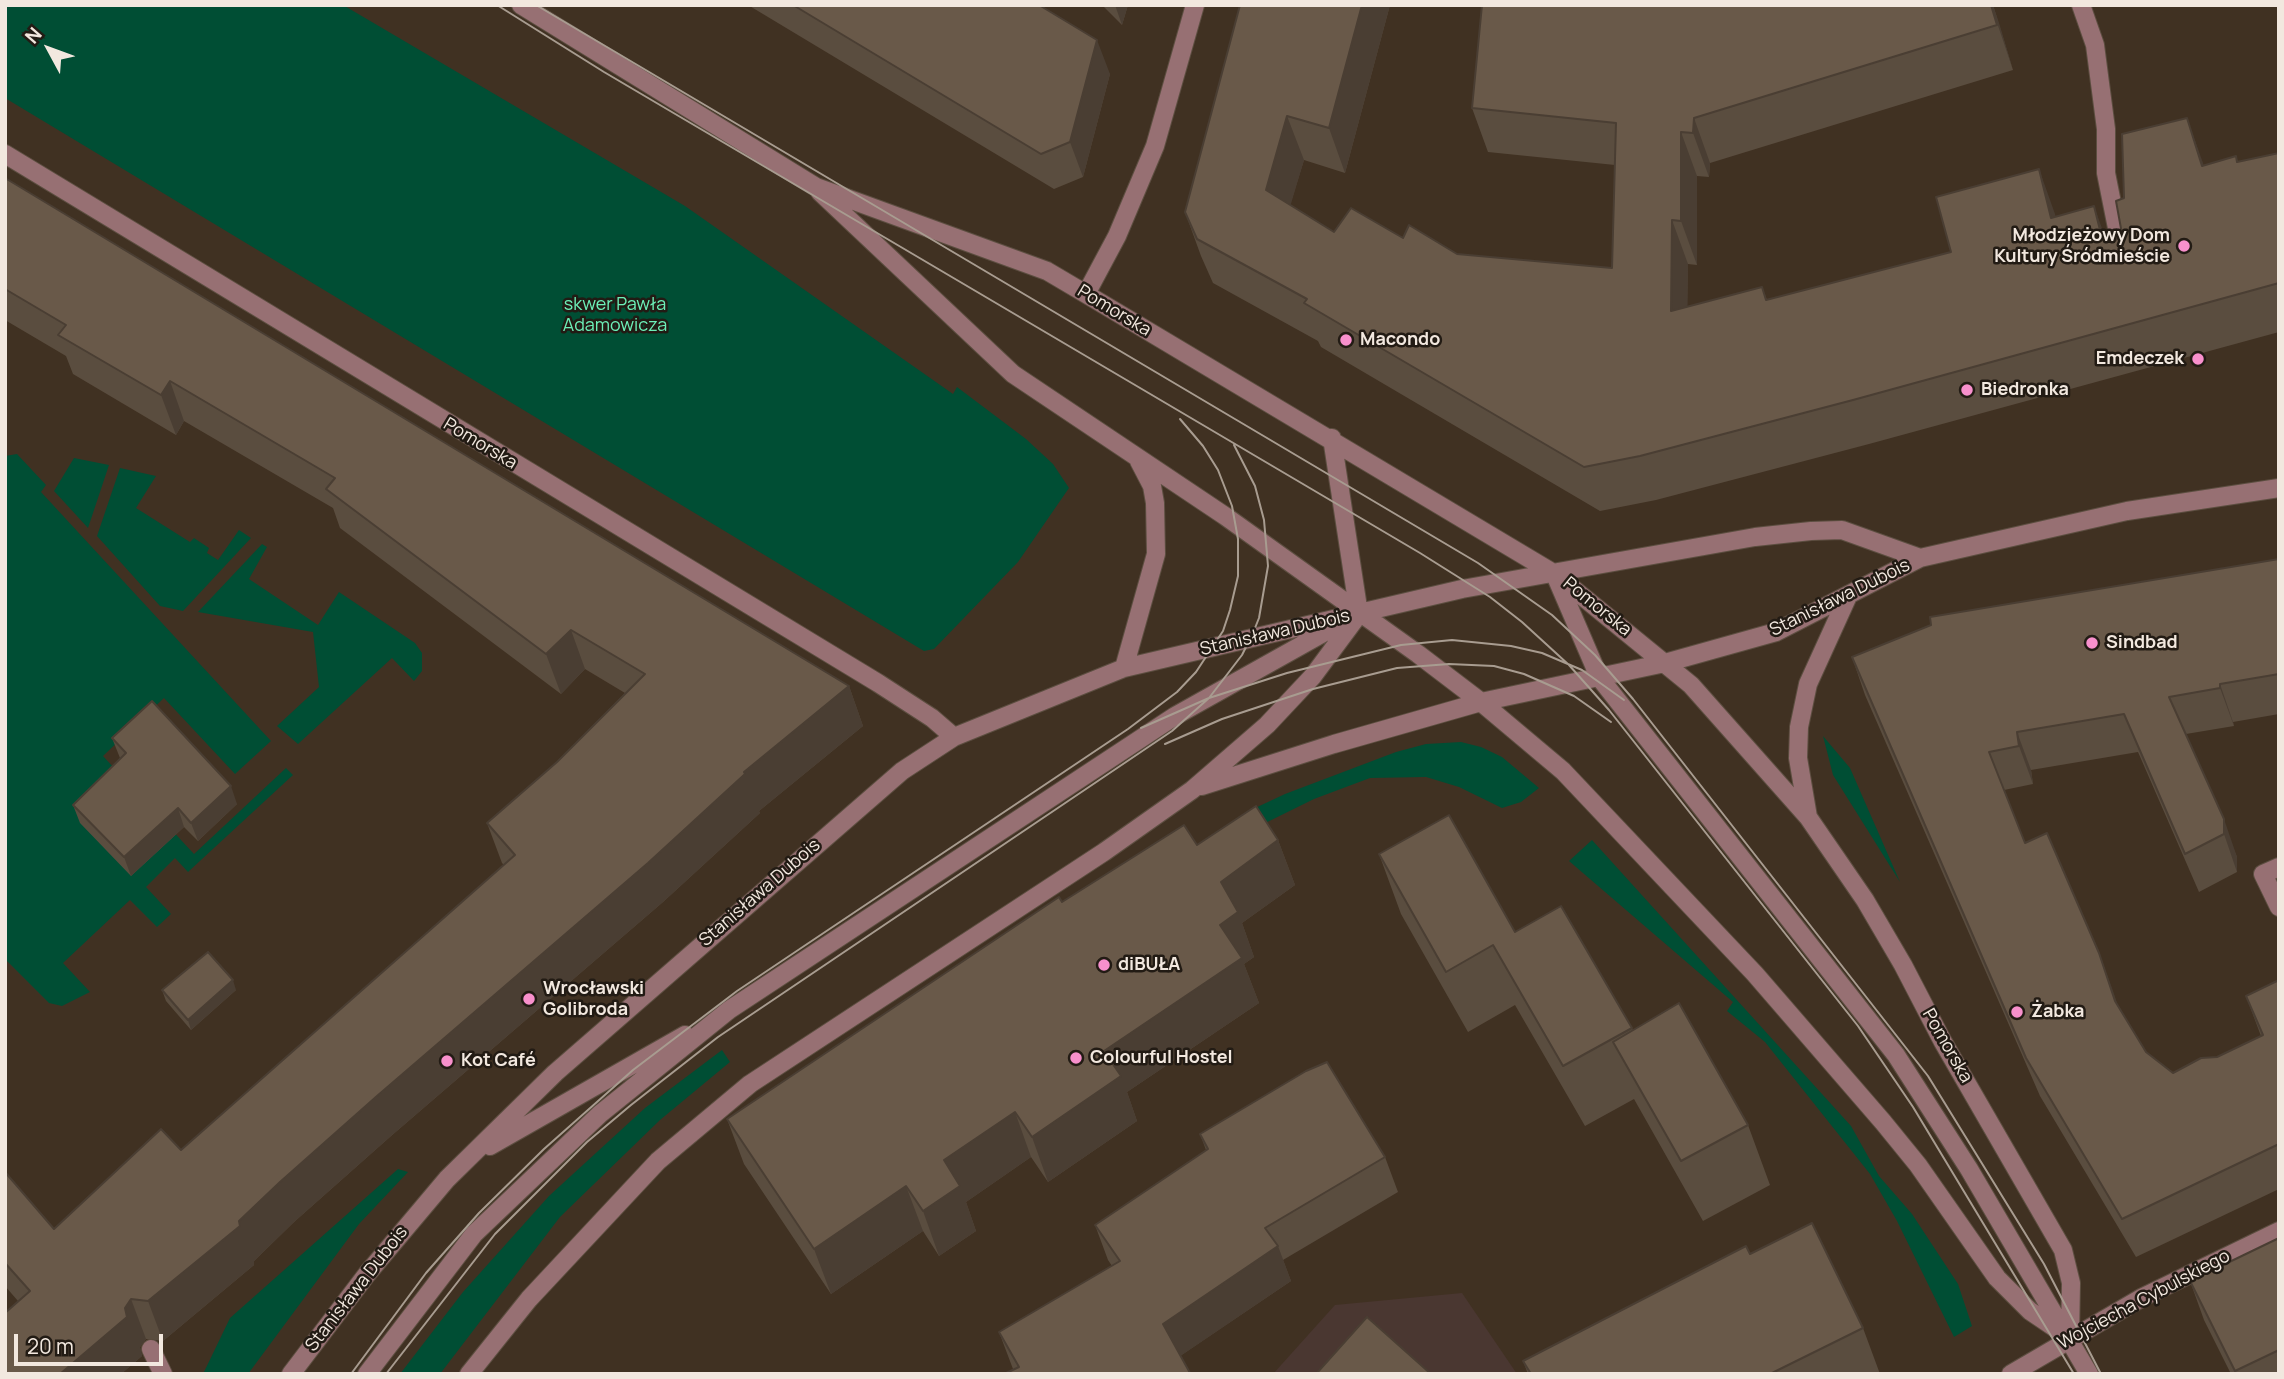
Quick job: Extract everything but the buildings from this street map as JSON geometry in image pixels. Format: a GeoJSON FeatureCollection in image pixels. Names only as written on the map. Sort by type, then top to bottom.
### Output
{"type":"FeatureCollection","features":[{"type":"Feature","properties":{"kind":"street","name":"Pomorska"},"geometry":{"type":"LineString","coordinates":[[521,5],[816,187],[1047,271],[1086,293],[1555,574],[1665,663],[1713,707],[1808,817],[1891,944],[1943,1042],[2063,1250],[2071,1283],[2070,1338]]}},
{"type":"Feature","properties":{"kind":"street"},"geometry":{"type":"LineString","coordinates":[[1086,293],[1117,236],[1155,146],[1195,5]]}},
{"type":"Feature","properties":{"kind":"street"},"geometry":{"type":"LineString","coordinates":[[2081,5],[2095,44],[2106,129],[2106,173],[2127,275]]}},
{"type":"Feature","properties":{"kind":"street","name":"Pomorska"},"geometry":{"type":"LineString","coordinates":[[5,154],[878,683],[932,718],[954,737]]}},
{"type":"Feature","properties":{"kind":"street","name":"Pomorska"},"geometry":{"type":"LineString","coordinates":[[816,187],[1013,374],[1225,516],[1481,702],[1579,786],[1755,974],[1918,1165],[1997,1278],[2030,1311],[2070,1338],[2089,1374]]}},
{"type":"Feature","properties":{"kind":"street","name":"Stanisława Dubois"},"geometry":{"type":"LineString","coordinates":[[468,1374],[530,1299],[658,1161],[750,1084],[1104,852],[1192,790],[1267,725],[1313,676],[1359,614],[1332,438]]}},
{"type":"Feature","properties":{"kind":"street"},"geometry":{"type":"LineString","coordinates":[[1124,668],[1156,554],[1157,522],[1152,486],[1137,458]]}},
{"type":"Feature","properties":{"kind":"street","name":"Stanisława Dubois"},"geometry":{"type":"LineString","coordinates":[[1192,790],[1334,744],[1481,702],[1665,663],[1776,632],[1920,558],[2127,511],[2279,488]]}},
{"type":"Feature","properties":{"kind":"street","name":"Stanisława Dubois"},"geometry":{"type":"LineString","coordinates":[[292,1374],[367,1273],[463,1163],[577,1052],[902,771],[954,737],[1124,668],[1462,589],[1764,535],[1811,531],[1842,530],[1920,558]]}},
{"type":"Feature","properties":{"kind":"street"},"geometry":{"type":"LineString","coordinates":[[1555,574],[1599,677],[1896,1055],[1969,1169],[2070,1338]]}},
{"type":"Feature","properties":{"kind":"street"},"geometry":{"type":"LineString","coordinates":[[1808,817],[1798,758],[1799,727],[1808,684],[1848,596]]}},
{"type":"Feature","properties":{"kind":"street"},"geometry":{"type":"LineString","coordinates":[[463,1163],[729,1010],[1175,716],[1258,667],[1359,614]]}},
{"type":"Feature","properties":{"kind":"street"},"geometry":{"type":"LineString","coordinates":[[2279,867],[2263,874],[2279,907]]}},
{"type":"Feature","properties":{"kind":"street"},"geometry":{"type":"LineString","coordinates":[[367,1374],[474,1234],[600,1114],[729,1010]]}},
{"type":"Feature","properties":{"kind":"street","name":"Wojciecha Cybulskiego"},"geometry":{"type":"LineString","coordinates":[[2011,1374],[2143,1297],[2279,1231]]}},
{"type":"Feature","properties":{"kind":"street"},"geometry":{"type":"LineString","coordinates":[[151,1349],[163,1374]]}},
{"type":"Feature","properties":{"kind":"shaded area"},"geometry":{"type":"Polygon","coordinates":[[[1462,1293],[1517,1374],[1273,1374],[1335,1305],[1462,1293]]]}},
{"type":"Feature","properties":{"kind":"green space","name":"skwer Pawła Adamowicza"},"geometry":{"type":"Polygon","coordinates":[[[5,5],[343,5],[685,206],[953,394],[957,387],[1026,439],[1053,464],[1069,488],[1018,562],[934,649],[924,651],[5,98],[5,5]]]}},
{"type":"Feature","properties":{"kind":"green space"},"geometry":{"type":"Polygon","coordinates":[[[17,454],[46,485],[41,492],[271,741],[235,774],[164,698],[103,756],[194,854],[286,768],[293,775],[188,872],[175,858],[146,887],[171,914],[157,927],[130,900],[63,963],[90,992],[62,1006],[49,1003],[5,959],[5,456],[17,454]]]}},
{"type":"Feature","properties":{"kind":"green space"},"geometry":{"type":"Polygon","coordinates":[[[74,458],[109,465],[88,528],[54,491],[74,458]]]}},
{"type":"Feature","properties":{"kind":"green space"},"geometry":{"type":"Polygon","coordinates":[[[120,468],[156,476],[136,508],[190,542],[194,538],[209,548],[207,553],[218,560],[239,530],[251,538],[183,611],[160,606],[97,536],[120,468]]]}},
{"type":"Feature","properties":{"kind":"green space"},"geometry":{"type":"Polygon","coordinates":[[[262,544],[267,547],[249,579],[318,625],[339,592],[415,643],[422,653],[422,671],[414,681],[392,658],[298,744],[277,726],[319,687],[313,632],[198,612],[262,544]]]}},
{"type":"Feature","properties":{"kind":"green space"},"geometry":{"type":"Polygon","coordinates":[[[1823,736],[1850,768],[1900,882],[1833,775],[1823,736]]]}},
{"type":"Feature","properties":{"kind":"green space"},"geometry":{"type":"Polygon","coordinates":[[[1461,742],[1481,747],[1502,757],[1539,788],[1521,802],[1502,808],[1459,787],[1426,777],[1370,778],[1314,799],[1245,833],[1253,809],[1285,794],[1396,752],[1426,744],[1461,742]]]}},
{"type":"Feature","properties":{"kind":"green space"},"geometry":{"type":"Polygon","coordinates":[[[1592,840],[1851,1126],[1879,1176],[1912,1214],[1958,1284],[1972,1326],[1954,1337],[1897,1221],[1870,1174],[1765,1042],[1727,1011],[1733,1002],[1569,861],[1592,840]]]}},
{"type":"Feature","properties":{"kind":"green space"},"geometry":{"type":"Polygon","coordinates":[[[722,1050],[730,1062],[660,1120],[560,1217],[440,1374],[400,1374],[463,1292],[549,1196],[645,1108],[722,1050]]]}},
{"type":"Feature","properties":{"kind":"green space"},"geometry":{"type":"Polygon","coordinates":[[[398,1169],[408,1172],[359,1224],[248,1374],[203,1374],[230,1318],[398,1169]]]}},
{"type":"Feature","properties":{"kind":"tram line"},"geometry":{"type":"LineString","coordinates":[[497,5],[604,72],[1420,553],[1490,597],[1522,622],[1569,665],[1609,710],[1858,1026],[1913,1107],[2074,1374]]}},
{"type":"Feature","properties":{"kind":"tram line"},"geometry":{"type":"LineString","coordinates":[[536,5],[1478,563],[1552,615],[1595,655],[1633,699],[1928,1076],[2044,1264],[2101,1374]]}},
{"type":"Feature","properties":{"kind":"tram line"},"geometry":{"type":"LineString","coordinates":[[351,1374],[426,1273],[479,1213],[544,1149],[633,1070],[737,991],[1128,729],[1177,692],[1196,672],[1223,631],[1230,610],[1238,576],[1238,539],[1232,506],[1218,470],[1203,446],[1180,419]]}},
{"type":"Feature","properties":{"kind":"tram line"},"geometry":{"type":"LineString","coordinates":[[386,1374],[495,1234],[587,1142],[631,1105],[718,1037],[1172,731],[1209,698],[1242,655],[1253,633],[1259,618],[1268,566],[1264,520],[1255,486],[1234,445]]}},
{"type":"Feature","properties":{"kind":"tram line"},"geometry":{"type":"LineString","coordinates":[[1141,728],[1209,698],[1287,673],[1401,645],[1452,640],[1511,646],[1542,653],[1582,670],[1624,700]]}},
{"type":"Feature","properties":{"kind":"tram line"},"geometry":{"type":"LineString","coordinates":[[1165,744],[1222,719],[1313,689],[1397,668],[1449,664],[1494,666],[1524,674],[1574,696],[1611,722]]}},
{"type":"Feature","properties":{"kind":"place","name":"Młodzieżowy Dom Kultury Śródmieście"},"geometry":{"type":"Point","coordinates":[2184,246]}},
{"type":"Feature","properties":{"kind":"place","name":"Macondo"},"geometry":{"type":"Point","coordinates":[1346,340]}},
{"type":"Feature","properties":{"kind":"place","name":"Emdeczek"},"geometry":{"type":"Point","coordinates":[2198,359]}},
{"type":"Feature","properties":{"kind":"place","name":"Biedronka"},"geometry":{"type":"Point","coordinates":[1967,390]}},
{"type":"Feature","properties":{"kind":"place","name":"Sindbad"},"geometry":{"type":"Point","coordinates":[2092,643]}},
{"type":"Feature","properties":{"kind":"place","name":"diBUŁA"},"geometry":{"type":"Point","coordinates":[1104,965]}},
{"type":"Feature","properties":{"kind":"place","name":"Wrocławski Golibroda"},"geometry":{"type":"Point","coordinates":[529,999]}},
{"type":"Feature","properties":{"kind":"place","name":"Żabka"},"geometry":{"type":"Point","coordinates":[2017,1012]}},
{"type":"Feature","properties":{"kind":"place","name":"Colourful Hostel"},"geometry":{"type":"Point","coordinates":[1076,1058]}},
{"type":"Feature","properties":{"kind":"place","name":"Kot Café"},"geometry":{"type":"Point","coordinates":[447,1061]}}]}
